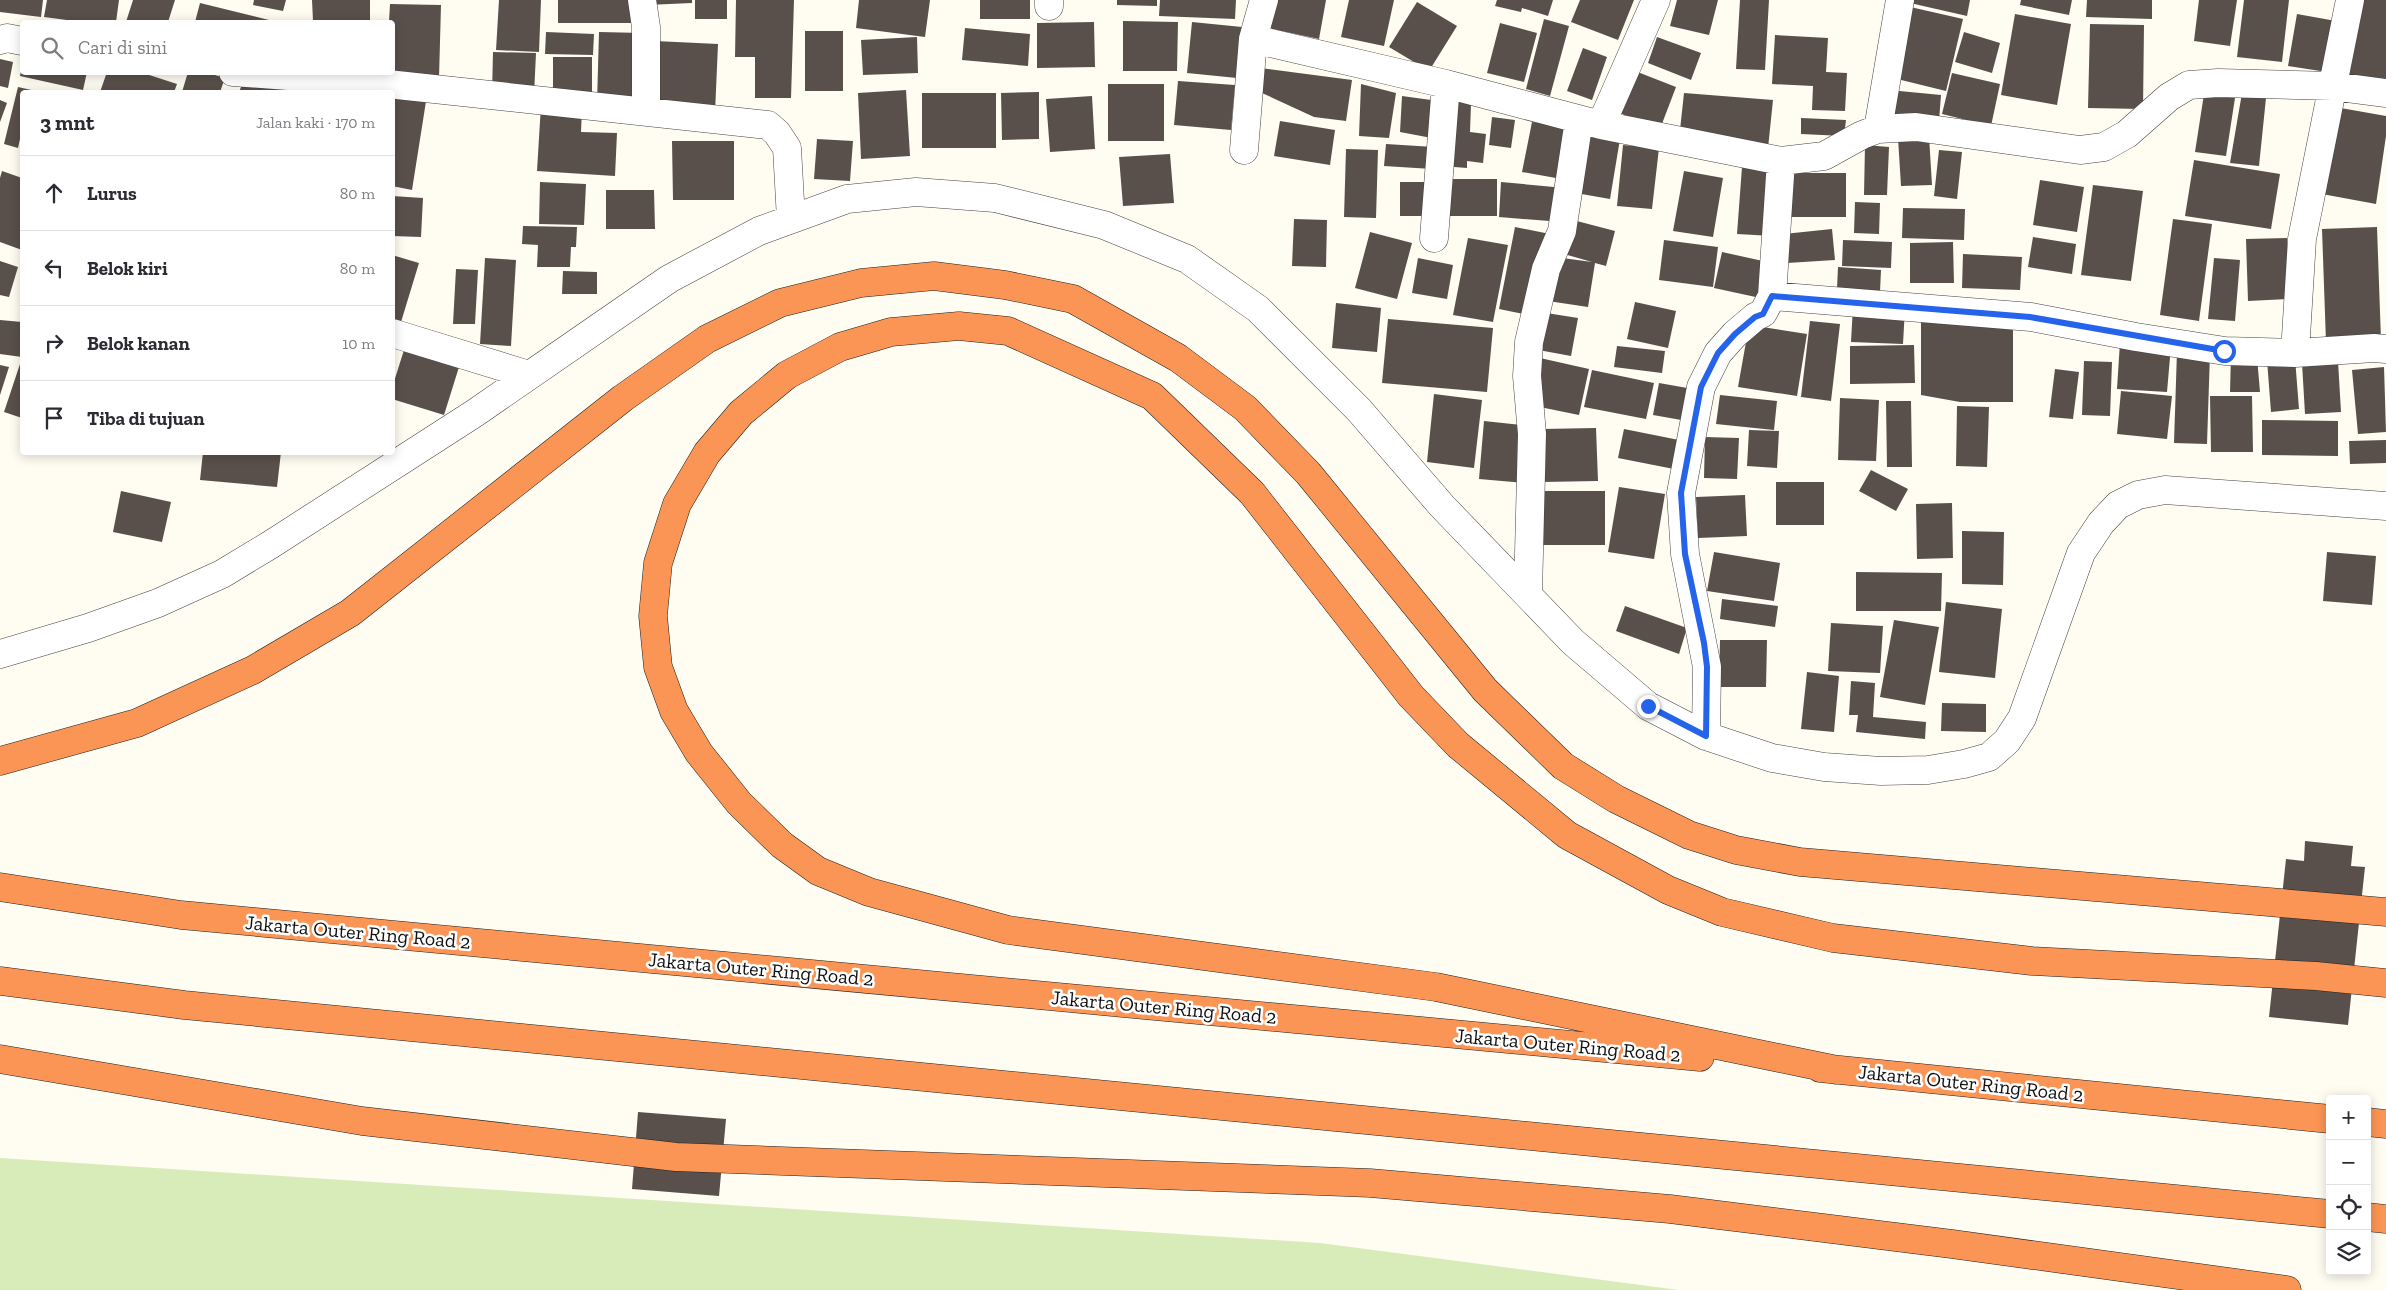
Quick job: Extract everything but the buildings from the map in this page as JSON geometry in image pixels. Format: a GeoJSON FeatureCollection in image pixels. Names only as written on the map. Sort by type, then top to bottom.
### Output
{"type":"FeatureCollection","features":[{"type":"Feature","properties":{"kind":"highway"},"geometry":{"type":"LineString","coordinates":[[0,761],[137,723],[253,670],[350,613],[623,398],[707,339],[780,303],[861,283],[934,276],[1005,285],[1073,299],[1178,358],[1245,408],[1308,473],[1485,690],[1563,766],[1616,799],[1689,835],[1736,850],[1800,862],[2386,912]]}},
{"type":"Feature","properties":{"kind":"highway"},"geometry":{"type":"LineString","coordinates":[[1837,1070],[1436,987],[1008,930],[869,892],[818,871],[782,845],[739,803],[699,753],[674,711],[658,667],[653,616],[658,563],[677,504],[707,453],[741,413],[787,375],[840,347],[891,332],[959,326],[1008,332],[1152,396],[1252,493],[1411,696],[1458,745],[1567,835],[1668,890],[1722,912],[1833,938],[2032,961],[2316,976],[2386,984]]}},
{"type":"Feature","properties":{"kind":"highway","name":"Jakarta Outer Ring Road 2"},"geometry":{"type":"LineString","coordinates":[[0,887],[191,916],[1837,1070],[2326,1119]]}},
{"type":"Feature","properties":{"kind":"highway"},"geometry":{"type":"LineString","coordinates":[[0,981],[214,1008],[2326,1214]]}},
{"type":"Feature","properties":{"kind":"highway"},"geometry":{"type":"LineString","coordinates":[[0,1059],[362,1121],[676,1157],[1370,1183],[1670,1209],[1952,1244],[2287,1290]]}},
{"type":"Feature","properties":{"kind":"highway"},"geometry":{"type":"LineString","coordinates":[[2371,1122],[2386,1124]]}},
{"type":"Feature","properties":{"kind":"highway"},"geometry":{"type":"LineString","coordinates":[[2371,1217],[2386,1219]]}},
{"type":"Feature","properties":{"kind":"street"},"geometry":{"type":"LineString","coordinates":[[642,0],[646,27],[646,111]]}},
{"type":"Feature","properties":{"kind":"street"},"geometry":{"type":"LineString","coordinates":[[1244,150],[1253,39],[1264,0]]}},
{"type":"Feature","properties":{"kind":"street"},"geometry":{"type":"LineString","coordinates":[[1528,593],[1532,434],[1527,376],[1530,342],[1546,268],[1562,231],[1590,122],[1656,0]]}},
{"type":"Feature","properties":{"kind":"street"},"geometry":{"type":"LineString","coordinates":[[1878,128],[1900,0]]}},
{"type":"Feature","properties":{"kind":"street"},"geometry":{"type":"LineString","coordinates":[[2295,353],[2302,239],[2350,0]]}},
{"type":"Feature","properties":{"kind":"street"},"geometry":{"type":"LineString","coordinates":[[0,40],[7,38],[20,41]]}},
{"type":"Feature","properties":{"kind":"street"},"geometry":{"type":"LineString","coordinates":[[1253,39],[1446,84],[1590,122],[1781,161],[1824,156],[1878,128],[1916,127],[2080,150],[2104,146],[2127,134],[2169,97],[2189,85],[2218,83],[2332,86],[2386,92]]}},
{"type":"Feature","properties":{"kind":"street"},"geometry":{"type":"LineString","coordinates":[[274,75],[369,82],[768,125],[777,133],[787,148],[791,219]]}},
{"type":"Feature","properties":{"kind":"street"},"geometry":{"type":"LineString","coordinates":[[1434,238],[1446,84]]}},
{"type":"Feature","properties":{"kind":"street"},"geometry":{"type":"LineString","coordinates":[[1706,736],[1707,667],[1704,643],[1685,554],[1681,493],[1701,387],[1718,353],[1735,334],[1755,317],[1763,314],[1772,296],[1781,161]]}},
{"type":"Feature","properties":{"kind":"street"},"geometry":{"type":"LineString","coordinates":[[0,654],[88,628],[158,603],[222,574],[287,535],[529,375],[669,279],[759,231],[847,199],[916,192],[995,198],[1104,225],[1187,259],[1258,309],[1359,410],[1442,506],[1528,593],[1573,642],[1648,706],[1706,736],[1772,758],[1824,768],[1881,771],[1928,770],[1964,764],[1989,757],[2007,740],[2022,718],[2081,553],[2101,524],[2118,506],[2138,495],[2165,490],[2386,506]]}},
{"type":"Feature","properties":{"kind":"street"},"geometry":{"type":"LineString","coordinates":[[1772,296],[2030,317],[2224,351],[2295,353],[2374,348],[2386,349]]}},
{"type":"Feature","properties":{"kind":"street"},"geometry":{"type":"LineString","coordinates":[[395,334],[529,375]]}},
{"type":"Feature","properties":{"kind":"green space"},"geometry":{"type":"Polygon","coordinates":[[[0,1158],[1320,1243],[1679,1290],[0,1290],[0,1158]]]}},
{"type":"Feature","properties":{"kind":"route"},"geometry":{"type":"LineString","coordinates":[[1648,706],[1706,736],[1707,667],[1704,643],[1685,554],[1681,493],[1701,387],[1718,353],[1735,334],[1755,317],[1763,314],[1772,296],[2030,317],[2224,351]]}}]}
